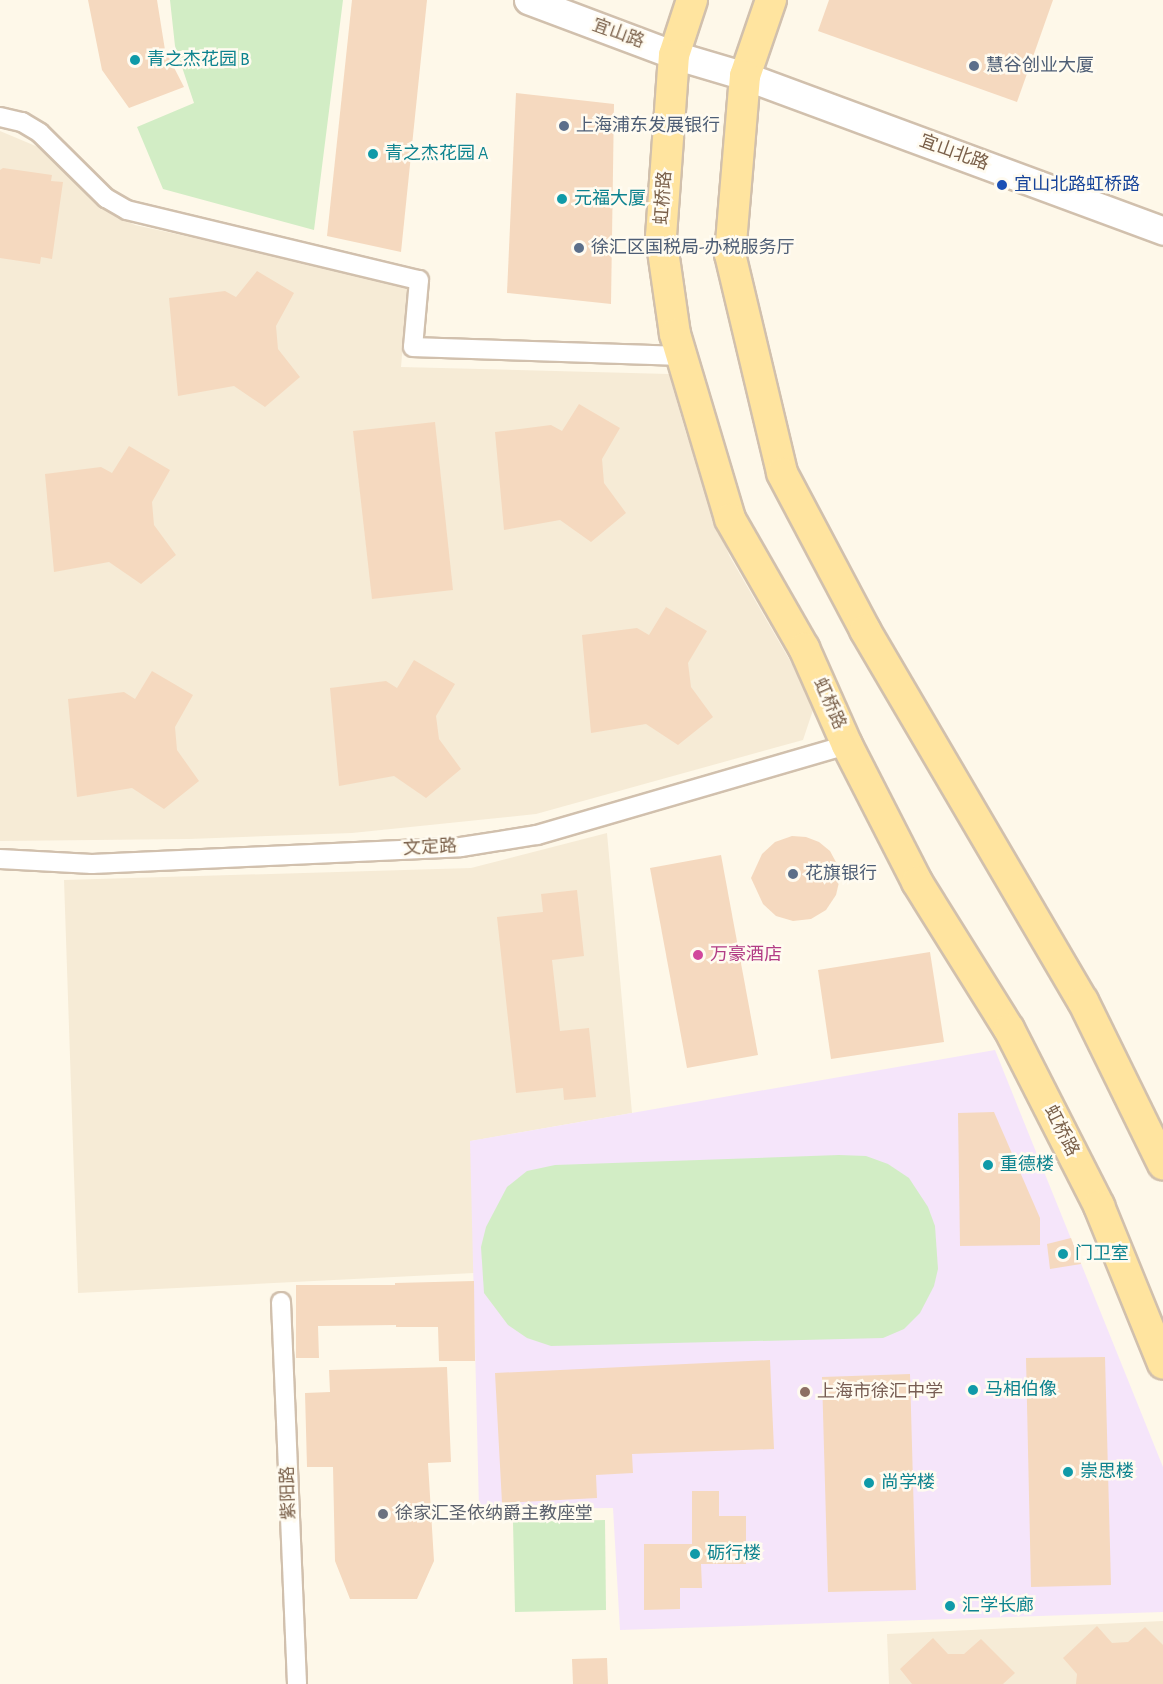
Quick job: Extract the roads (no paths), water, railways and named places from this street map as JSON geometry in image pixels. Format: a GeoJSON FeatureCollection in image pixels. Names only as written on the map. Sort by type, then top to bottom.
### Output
{"type":"FeatureCollection","features":[{"type":"Feature","properties":{"kind":"main road","name":"虹桥路"},"geometry":{"type":"LineString","coordinates":[[692,0],[674,55],[661,237],[675,334],[730,519],[804,648],[847,745],[918,882],[1015,1040],[1099,1206],[1163,1364]]}},
{"type":"Feature","properties":{"kind":"main road"},"geometry":{"type":"LineString","coordinates":[[771,0],[745,76],[730,254],[782,473],[865,630],[1083,1001],[1163,1164]]}},
{"type":"Feature","properties":{"kind":"street","name":"宜山路"},"geometry":{"type":"LineString","coordinates":[[528,0],[674,55],[745,76]]}},
{"type":"Feature","properties":{"kind":"street","name":"宜山北路"},"geometry":{"type":"LineString","coordinates":[[745,76],[1163,231]]}},
{"type":"Feature","properties":{"kind":"street"},"geometry":{"type":"LineString","coordinates":[[0,117],[22,122],[40,133],[99,192],[127,210],[418,280],[413,347],[681,356]]}},
{"type":"Feature","properties":{"kind":"street","name":"文定路"},"geometry":{"type":"LineString","coordinates":[[0,860],[92,864],[460,847],[537,835],[847,745]]}},
{"type":"Feature","properties":{"kind":"street","name":"紫阳路"},"geometry":{"type":"LineString","coordinates":[[281,1302],[297,1684]]}},
{"type":"Feature","properties":{"kind":"place","name":"青之杰花园 B"},"geometry":{"type":"Point","coordinates":[135,60]}},
{"type":"Feature","properties":{"kind":"place","name":"慧谷创业大厦"},"geometry":{"type":"Point","coordinates":[974,66]}},
{"type":"Feature","properties":{"kind":"place","name":"上海浦东发展银行"},"geometry":{"type":"Point","coordinates":[564,126]}},
{"type":"Feature","properties":{"kind":"place","name":"青之杰花园 A"},"geometry":{"type":"Point","coordinates":[373,154]}},
{"type":"Feature","properties":{"kind":"place","name":"宜山北路虹桥路"},"geometry":{"type":"Point","coordinates":[1002,185]}},
{"type":"Feature","properties":{"kind":"place","name":"元福大厦"},"geometry":{"type":"Point","coordinates":[562,199]}},
{"type":"Feature","properties":{"kind":"place","name":"徐汇区国税局-办税服务厅"},"geometry":{"type":"Point","coordinates":[579,248]}},
{"type":"Feature","properties":{"kind":"place","name":"花旗银行"},"geometry":{"type":"Point","coordinates":[793,874]}},
{"type":"Feature","properties":{"kind":"place","name":"万豪酒店"},"geometry":{"type":"Point","coordinates":[698,955]}},
{"type":"Feature","properties":{"kind":"place","name":"重德楼"},"geometry":{"type":"Point","coordinates":[988,1165]}},
{"type":"Feature","properties":{"kind":"place","name":"门卫室"},"geometry":{"type":"Point","coordinates":[1063,1254]}},
{"type":"Feature","properties":{"kind":"place","name":"马相伯像"},"geometry":{"type":"Point","coordinates":[973,1390]}},
{"type":"Feature","properties":{"kind":"place","name":"上海市徐汇中学"},"geometry":{"type":"Point","coordinates":[805,1392]}},
{"type":"Feature","properties":{"kind":"place","name":"崇思楼"},"geometry":{"type":"Point","coordinates":[1068,1472]}},
{"type":"Feature","properties":{"kind":"place","name":"尚学楼"},"geometry":{"type":"Point","coordinates":[869,1483]}},
{"type":"Feature","properties":{"kind":"place","name":"徐家汇圣依纳爵主教座堂"},"geometry":{"type":"Point","coordinates":[383,1514]}},
{"type":"Feature","properties":{"kind":"place","name":"砺行楼"},"geometry":{"type":"Point","coordinates":[695,1554]}},
{"type":"Feature","properties":{"kind":"place","name":"汇学长廊"},"geometry":{"type":"Point","coordinates":[950,1606]}}]}
